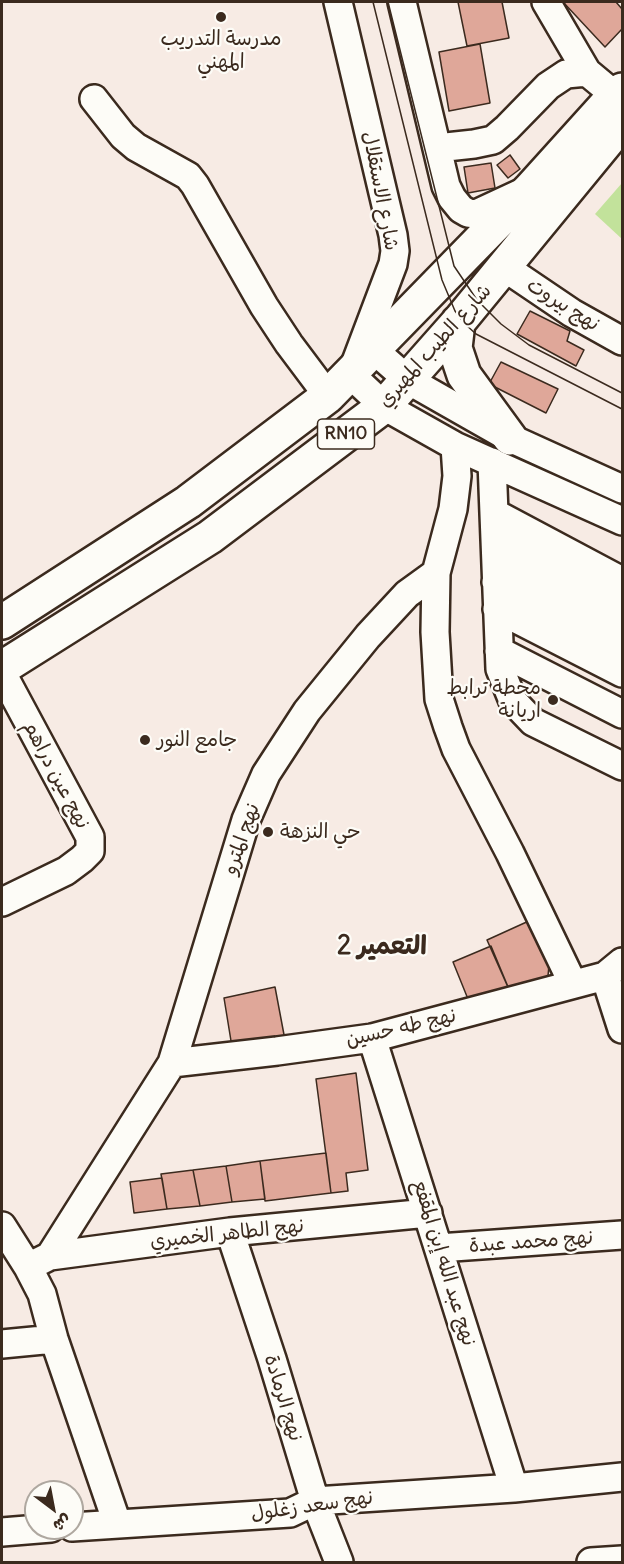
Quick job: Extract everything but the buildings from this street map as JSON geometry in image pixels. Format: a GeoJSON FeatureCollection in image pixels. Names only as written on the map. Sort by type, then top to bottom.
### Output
{"type":"FeatureCollection","features":[{"type":"Feature","properties":{"kind":"main road","name":"شارع الطيب المهيري"},"geometry":{"type":"LineString","coordinates":[[2,622],[188,502],[339,386],[531,188],[621,102]]}},
{"type":"Feature","properties":{"kind":"main road","name":"شارع الطيب المهيري"},"geometry":{"type":"LineString","coordinates":[[2,668],[210,537],[384,406],[504,267],[621,102]]}},
{"type":"Feature","properties":{"kind":"main road"},"geometry":{"type":"LineString","coordinates":[[458,322],[455,348],[464,375],[501,450]]}},
{"type":"Feature","properties":{"kind":"street","name":"شارع الاستقلال"},"geometry":{"type":"LineString","coordinates":[[338,2],[395,251],[393,264],[339,386]]}},
{"type":"Feature","properties":{"kind":"street"},"geometry":{"type":"LineString","coordinates":[[402,2],[446,186],[461,209],[476,214],[531,188]]}},
{"type":"Feature","properties":{"kind":"street"},"geometry":{"type":"LineString","coordinates":[[546,2],[587,72],[621,102]]}},
{"type":"Feature","properties":{"kind":"street"},"geometry":{"type":"LineString","coordinates":[[437,148],[493,140],[548,86],[566,74],[587,72]]}},
{"type":"Feature","properties":{"kind":"street"},"geometry":{"type":"LineString","coordinates":[[94,99],[123,136],[136,147],[188,176],[264,306],[289,344],[339,386],[384,406],[455,446],[501,450],[622,489]]}},
{"type":"Feature","properties":{"kind":"street","name":"نهج بيروت"},"geometry":{"type":"LineString","coordinates":[[504,267],[572,313],[622,341]]}},
{"type":"Feature","properties":{"kind":"street"},"geometry":{"type":"LineString","coordinates":[[374,350],[408,380],[501,450],[622,521]]}},
{"type":"Feature","properties":{"kind":"street"},"geometry":{"type":"LineString","coordinates":[[455,446],[457,476],[453,509],[436,573],[435,632],[439,699],[456,749],[510,853],[573,984]]}},
{"type":"Feature","properties":{"kind":"street"},"geometry":{"type":"LineString","coordinates":[[501,450],[495,548],[499,639],[513,701],[533,722],[622,766]]}},
{"type":"Feature","properties":{"kind":"street"},"geometry":{"type":"LineString","coordinates":[[495,548],[622,581]]}},
{"type":"Feature","properties":{"kind":"street"},"geometry":{"type":"LineString","coordinates":[[495,548],[622,604]]}},
{"type":"Feature","properties":{"kind":"street"},"geometry":{"type":"LineString","coordinates":[[495,548],[622,626]]}},
{"type":"Feature","properties":{"kind":"street"},"geometry":{"type":"LineString","coordinates":[[495,548],[622,648]]}},
{"type":"Feature","properties":{"kind":"street","name":"نهج المترو"},"geometry":{"type":"LineString","coordinates":[[39,1261],[172,1063],[246,820],[266,774],[307,711],[368,636],[407,594],[436,573]]}},
{"type":"Feature","properties":{"kind":"street"},"geometry":{"type":"LineString","coordinates":[[499,639],[622,673]]}},
{"type":"Feature","properties":{"kind":"street"},"geometry":{"type":"LineString","coordinates":[[499,639],[622,692]]}},
{"type":"Feature","properties":{"kind":"street"},"geometry":{"type":"LineString","coordinates":[[499,639],[622,714]]}},
{"type":"Feature","properties":{"kind":"street"},"geometry":{"type":"LineString","coordinates":[[499,639],[622,733]]}},
{"type":"Feature","properties":{"kind":"street","name":"نهج عين دراهم"},"geometry":{"type":"LineString","coordinates":[[2,673],[90,837],[90,851],[66,871],[2,902]]}},
{"type":"Feature","properties":{"kind":"street"},"geometry":{"type":"LineString","coordinates":[[614,969],[622,1029]]}},
{"type":"Feature","properties":{"kind":"street","name":"نهج طه حسين"},"geometry":{"type":"LineString","coordinates":[[172,1063],[277,1052],[372,1038],[573,984],[614,969]]}},
{"type":"Feature","properties":{"kind":"street","name":"نهج عبد الله إبن المقفع"},"geometry":{"type":"LineString","coordinates":[[372,1038],[514,1488]]}},
{"type":"Feature","properties":{"kind":"street","name":"نهج الطاهر الخميري"},"geometry":{"type":"LineString","coordinates":[[39,1261],[230,1232],[428,1213]]}},
{"type":"Feature","properties":{"kind":"street"},"geometry":{"type":"LineString","coordinates":[[2,1226],[39,1261],[42,1294],[54,1339],[117,1523]]}},
{"type":"Feature","properties":{"kind":"street","name":"نهج الرمادة"},"geometry":{"type":"LineString","coordinates":[[230,1232],[315,1501],[339,1563]]}},
{"type":"Feature","properties":{"kind":"street","name":"نهج محمد عبدة"},"geometry":{"type":"LineString","coordinates":[[439,1248],[622,1235]]}},
{"type":"Feature","properties":{"kind":"street"},"geometry":{"type":"LineString","coordinates":[[2,1344],[54,1339]]}},
{"type":"Feature","properties":{"kind":"street","name":"نهج سعد زغلول"},"geometry":{"type":"LineString","coordinates":[[84,1526],[290,1513],[315,1501],[514,1488],[622,1477]]}},
{"type":"Feature","properties":{"kind":"street"},"geometry":{"type":"LineString","coordinates":[[2,1532],[24,1530]]}},
{"type":"Feature","properties":{"kind":"street"},"geometry":{"type":"LineString","coordinates":[[591,1563],[622,1560]]}},
{"type":"Feature","properties":{"kind":"green space"},"geometry":{"type":"Polygon","coordinates":[[[622,183],[622,239],[595,214],[622,183]]]}},
{"type":"Feature","properties":{"kind":"tram line"},"geometry":{"type":"LineString","coordinates":[[373,2],[442,280],[455,311],[476,334],[622,409]]}},
{"type":"Feature","properties":{"kind":"tram line"},"geometry":{"type":"LineString","coordinates":[[388,2],[454,266],[477,300],[501,324],[529,345],[622,393]]}},
{"type":"Feature","properties":{"kind":"place","name":"مدرسة التدريب المهني"},"geometry":{"type":"Point","coordinates":[221,17]}},
{"type":"Feature","properties":{"kind":"place","name":"محطة ترابط اريانة"},"geometry":{"type":"Point","coordinates":[553,700]}},
{"type":"Feature","properties":{"kind":"place","name":"جامع النور"},"geometry":{"type":"Point","coordinates":[145,740]}},
{"type":"Feature","properties":{"kind":"place","name":"حي النزهة"},"geometry":{"type":"Point","coordinates":[268,832]}},
{"type":"Feature","properties":{"kind":"district","name":"التعمير 2"},"geometry":{"type":"Point","coordinates":[382,947]}}]}
